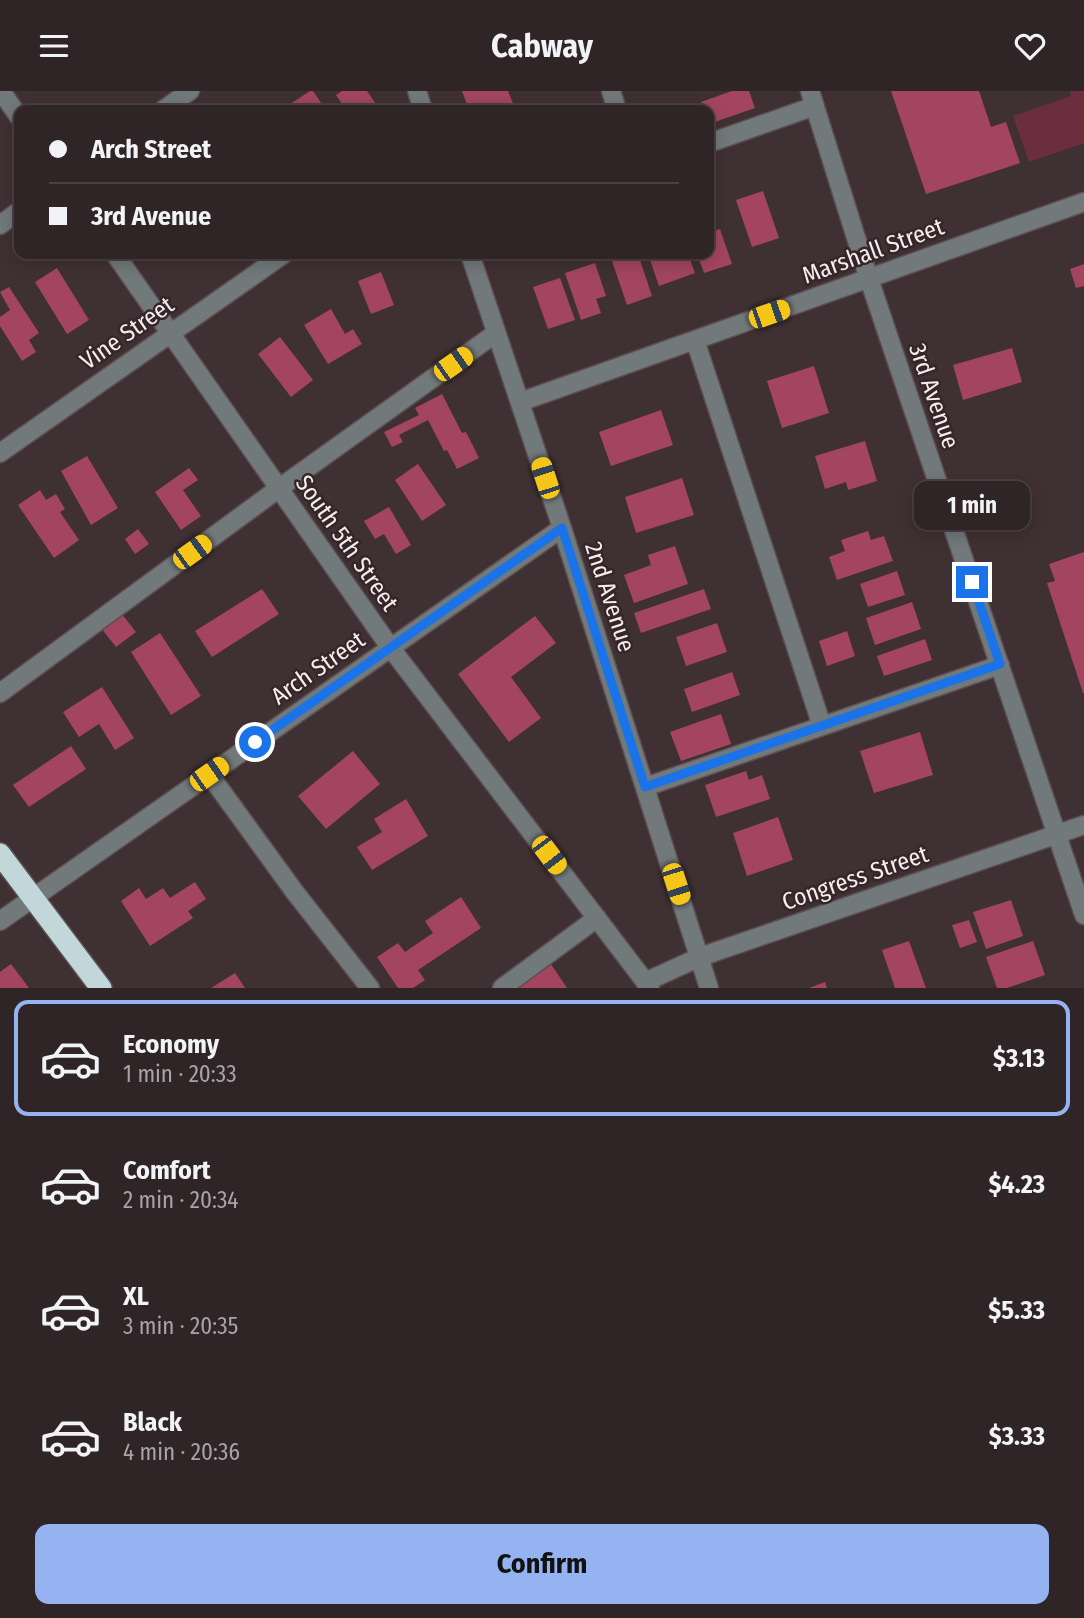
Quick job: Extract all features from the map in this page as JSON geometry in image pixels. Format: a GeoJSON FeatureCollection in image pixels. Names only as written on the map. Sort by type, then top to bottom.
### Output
{"type":"FeatureCollection","features":[{"type":"Feature","properties":{"kind":"highway"},"geometry":{"type":"LineString","coordinates":[[0,854],[101,988]]}},
{"type":"Feature","properties":{"kind":"street"},"geometry":{"type":"LineString","coordinates":[[1,91],[14,110]]}},
{"type":"Feature","properties":{"kind":"street"},"geometry":{"type":"LineString","coordinates":[[170,105],[190,91]]}},
{"type":"Feature","properties":{"kind":"street"},"geometry":{"type":"LineString","coordinates":[[714,141],[812,99]]}},
{"type":"Feature","properties":{"kind":"street","name":"3rd Avenue"},"geometry":{"type":"LineString","coordinates":[[812,99],[869,279],[1084,915]]}},
{"type":"Feature","properties":{"kind":"street","name":"Marshall Street"},"geometry":{"type":"LineString","coordinates":[[520,402],[1084,202]]}},
{"type":"Feature","properties":{"kind":"street","name":"South 5th Street"},"geometry":{"type":"LineString","coordinates":[[119,259],[390,647],[648,985]]}},
{"type":"Feature","properties":{"kind":"street","name":"Vine Street"},"geometry":{"type":"LineString","coordinates":[[0,453],[277,259]]}},
{"type":"Feature","properties":{"kind":"street","name":"2nd Avenue"},"geometry":{"type":"LineString","coordinates":[[472,259],[562,528],[700,957]]}},
{"type":"Feature","properties":{"kind":"street"},"geometry":{"type":"LineString","coordinates":[[0,693],[496,333]]}},
{"type":"Feature","properties":{"kind":"street"},"geometry":{"type":"LineString","coordinates":[[695,340],[822,726]]}},
{"type":"Feature","properties":{"kind":"street","name":"Arch Street"},"geometry":{"type":"LineString","coordinates":[[0,922],[562,528]]}},
{"type":"Feature","properties":{"kind":"street"},"geometry":{"type":"LineString","coordinates":[[645,787],[1000,664]]}},
{"type":"Feature","properties":{"kind":"street"},"geometry":{"type":"LineString","coordinates":[[209,774],[294,891],[370,988]]}},
{"type":"Feature","properties":{"kind":"street","name":"Congress Street"},"geometry":{"type":"LineString","coordinates":[[648,985],[700,957],[1084,825]]}},
{"type":"Feature","properties":{"kind":"street"},"geometry":{"type":"LineString","coordinates":[[502,988],[597,918]]}},
{"type":"Feature","properties":{"kind":"street"},"geometry":{"type":"LineString","coordinates":[[700,957],[709,988]]}},
{"type":"Feature","properties":{"kind":"shaded area"},"geometry":{"type":"Polygon","coordinates":[[[1070,91],[1084,91],[1084,143],[1029,162],[1013,116],[1071,96],[1070,91]]]}},
{"type":"Feature","properties":{"kind":"building"},"geometry":{"type":"Polygon","coordinates":[[[313,91],[323,105],[289,105],[313,91]]]}},
{"type":"Feature","properties":{"kind":"building"},"geometry":{"type":"Polygon","coordinates":[[[342,91],[367,91],[377,105],[343,105],[336,95],[342,91]]]}},
{"type":"Feature","properties":{"kind":"building"},"geometry":{"type":"Polygon","coordinates":[[[462,91],[508,91],[514,105],[467,105],[462,91]]]}},
{"type":"Feature","properties":{"kind":"building"},"geometry":{"type":"Polygon","coordinates":[[[732,91],[749,91],[755,108],[714,122],[714,105],[702,105],[701,102],[732,91]]]}},
{"type":"Feature","properties":{"kind":"building"},"geometry":{"type":"Polygon","coordinates":[[[891,91],[979,91],[991,127],[1006,122],[1020,163],[926,194],[891,91]]]}},
{"type":"Feature","properties":{"kind":"building"},"geometry":{"type":"Polygon","coordinates":[[[763,191],[779,238],[752,247],[736,200],[763,191]]]}},
{"type":"Feature","properties":{"kind":"building"},"geometry":{"type":"Polygon","coordinates":[[[720,229],[732,264],[704,273],[699,259],[714,259],[714,231],[720,229]]]}},
{"type":"Feature","properties":{"kind":"building"},"geometry":{"type":"Polygon","coordinates":[[[611,259],[640,259],[652,296],[627,305],[611,259]]]}},
{"type":"Feature","properties":{"kind":"building"},"geometry":{"type":"Polygon","coordinates":[[[650,259],[690,259],[695,273],[659,286],[650,259]]]}},
{"type":"Feature","properties":{"kind":"building"},"geometry":{"type":"Polygon","coordinates":[[[595,263],[606,296],[596,299],[601,313],[581,320],[565,273],[595,263]]]}},
{"type":"Feature","properties":{"kind":"building"},"geometry":{"type":"Polygon","coordinates":[[[1084,264],[1084,286],[1076,288],[1070,269],[1084,264]]]}},
{"type":"Feature","properties":{"kind":"building"},"geometry":{"type":"Polygon","coordinates":[[[57,268],[89,320],[67,334],[35,282],[57,268]]]}},
{"type":"Feature","properties":{"kind":"building"},"geometry":{"type":"Polygon","coordinates":[[[381,272],[394,305],[371,314],[358,281],[381,272]]]}},
{"type":"Feature","properties":{"kind":"building"},"geometry":{"type":"Polygon","coordinates":[[[560,278],[575,320],[548,329],[533,287],[560,278]]]}},
{"type":"Feature","properties":{"kind":"building"},"geometry":{"type":"Polygon","coordinates":[[[9,287],[39,333],[29,340],[36,352],[22,361],[0,326],[0,317],[10,310],[0,292],[9,287]]]}},
{"type":"Feature","properties":{"kind":"building"},"geometry":{"type":"Polygon","coordinates":[[[331,309],[345,334],[353,329],[362,344],[328,364],[304,325],[331,309]]]}},
{"type":"Feature","properties":{"kind":"building"},"geometry":{"type":"Polygon","coordinates":[[[280,337],[313,380],[291,397],[258,354],[280,337]]]}},
{"type":"Feature","properties":{"kind":"building"},"geometry":{"type":"Polygon","coordinates":[[[1012,348],[1022,382],[963,400],[953,365],[1012,348]]]}},
{"type":"Feature","properties":{"kind":"building"},"geometry":{"type":"Polygon","coordinates":[[[814,366],[829,413],[782,428],[767,381],[814,366]]]}},
{"type":"Feature","properties":{"kind":"building"},"geometry":{"type":"Polygon","coordinates":[[[442,394],[462,433],[466,432],[479,458],[457,469],[428,420],[399,435],[403,442],[392,447],[384,432],[419,415],[415,408],[442,394]]]}},
{"type":"Feature","properties":{"kind":"building"},"geometry":{"type":"Polygon","coordinates":[[[661,410],[673,445],[611,466],[599,432],[661,410]]]}},
{"type":"Feature","properties":{"kind":"building"},"geometry":{"type":"Polygon","coordinates":[[[865,441],[877,481],[848,490],[846,482],[825,489],[815,456],[865,441]]]}},
{"type":"Feature","properties":{"kind":"building"},"geometry":{"type":"Polygon","coordinates":[[[87,456],[118,508],[91,525],[61,471],[87,456]]]}},
{"type":"Feature","properties":{"kind":"building"},"geometry":{"type":"Polygon","coordinates":[[[418,464],[446,505],[422,521],[395,480],[418,464]]]}},
{"type":"Feature","properties":{"kind":"building"},"geometry":{"type":"Polygon","coordinates":[[[189,468],[198,480],[183,490],[201,516],[181,530],[155,492],[189,468]]]}},
{"type":"Feature","properties":{"kind":"building"},"geometry":{"type":"Polygon","coordinates":[[[682,478],[694,515],[636,533],[625,497],[682,478]]]}},
{"type":"Feature","properties":{"kind":"building"},"geometry":{"type":"Polygon","coordinates":[[[40,490],[46,500],[56,494],[65,509],[60,512],[79,540],[54,558],[18,505],[40,490]]]}},
{"type":"Feature","properties":{"kind":"building"},"geometry":{"type":"Polygon","coordinates":[[[389,507],[411,545],[396,554],[384,534],[375,539],[364,521],[389,507]]]}},
{"type":"Feature","properties":{"kind":"building"},"geometry":{"type":"Polygon","coordinates":[[[138,529],[149,544],[135,554],[125,539],[138,529]]]}},
{"type":"Feature","properties":{"kind":"building"},"geometry":{"type":"Polygon","coordinates":[[[868,531],[871,540],[884,536],[893,561],[837,580],[829,557],[845,551],[841,540],[868,531]]]}},
{"type":"Feature","properties":{"kind":"building"},"geometry":{"type":"Polygon","coordinates":[[[675,546],[688,584],[634,603],[624,575],[651,565],[648,555],[675,546]]]}},
{"type":"Feature","properties":{"kind":"building"},"geometry":{"type":"Polygon","coordinates":[[[1084,552],[1083,693],[1047,583],[1055,581],[1049,564],[1084,552]]]}},
{"type":"Feature","properties":{"kind":"building"},"geometry":{"type":"Polygon","coordinates":[[[897,571],[905,595],[868,607],[860,584],[897,571]]]}},
{"type":"Feature","properties":{"kind":"building"},"geometry":{"type":"Polygon","coordinates":[[[262,589],[279,614],[212,657],[195,631],[262,589]]]}},
{"type":"Feature","properties":{"kind":"building"},"geometry":{"type":"Polygon","coordinates":[[[704,589],[711,609],[641,633],[634,613],[704,589]]]}},
{"type":"Feature","properties":{"kind":"building"},"geometry":{"type":"Polygon","coordinates":[[[912,602],[921,629],[875,645],[866,618],[912,602]]]}},
{"type":"Feature","properties":{"kind":"building"},"geometry":{"type":"Polygon","coordinates":[[[121,613],[136,632],[116,647],[101,628],[121,613]]]}},
{"type":"Feature","properties":{"kind":"building"},"geometry":{"type":"Polygon","coordinates":[[[535,616],[556,643],[511,677],[541,718],[509,742],[458,674],[535,616]]]}},
{"type":"Feature","properties":{"kind":"building"},"geometry":{"type":"Polygon","coordinates":[[[717,623],[727,652],[686,666],[676,637],[717,623]]]}},
{"type":"Feature","properties":{"kind":"building"},"geometry":{"type":"Polygon","coordinates":[[[847,631],[855,656],[827,666],[819,641],[847,631]]]}},
{"type":"Feature","properties":{"kind":"building"},"geometry":{"type":"Polygon","coordinates":[[[160,633],[201,696],[171,715],[131,652],[160,633]]]}},
{"type":"Feature","properties":{"kind":"building"},"geometry":{"type":"Polygon","coordinates":[[[925,639],[932,660],[884,676],[877,656],[925,639]]]}},
{"type":"Feature","properties":{"kind":"building"},"geometry":{"type":"Polygon","coordinates":[[[732,672],[740,695],[692,712],[684,689],[732,672]]]}},
{"type":"Feature","properties":{"kind":"building"},"geometry":{"type":"Polygon","coordinates":[[[102,687],[134,738],[115,750],[99,724],[79,737],[63,712],[102,687]]]}},
{"type":"Feature","properties":{"kind":"building"},"geometry":{"type":"Polygon","coordinates":[[[721,714],[731,744],[681,761],[670,732],[721,714]]]}},
{"type":"Feature","properties":{"kind":"building"},"geometry":{"type":"Polygon","coordinates":[[[920,732],[933,775],[874,793],[860,751],[920,732]]]}},
{"type":"Feature","properties":{"kind":"building"},"geometry":{"type":"Polygon","coordinates":[[[71,746],[86,769],[29,807],[13,785],[71,746]]]}},
{"type":"Feature","properties":{"kind":"building"},"geometry":{"type":"Polygon","coordinates":[[[353,751],[380,784],[326,829],[298,796],[353,751]]]}},
{"type":"Feature","properties":{"kind":"building"},"geometry":{"type":"Polygon","coordinates":[[[746,771],[749,780],[762,775],[770,799],[716,817],[705,785],[746,771]]]}},
{"type":"Feature","properties":{"kind":"building"},"geometry":{"type":"Polygon","coordinates":[[[406,799],[428,836],[372,870],[357,847],[382,832],[374,819],[406,799]]]}},
{"type":"Feature","properties":{"kind":"building"},"geometry":{"type":"Polygon","coordinates":[[[778,817],[793,860],[747,876],[733,833],[778,817]]]}},
{"type":"Feature","properties":{"kind":"building"},"geometry":{"type":"Polygon","coordinates":[[[195,882],[206,899],[188,911],[193,918],[150,946],[121,901],[139,888],[146,899],[163,888],[170,898],[195,882]]]}},
{"type":"Feature","properties":{"kind":"building"},"geometry":{"type":"Polygon","coordinates":[[[461,897],[481,928],[418,970],[425,980],[413,988],[398,988],[377,957],[398,943],[405,952],[433,933],[425,921],[461,897]]]}},
{"type":"Feature","properties":{"kind":"building"},"geometry":{"type":"Polygon","coordinates":[[[1011,900],[1023,936],[986,949],[973,912],[1011,900]]]}},
{"type":"Feature","properties":{"kind":"building"},"geometry":{"type":"Polygon","coordinates":[[[969,920],[977,942],[960,948],[952,925],[969,920]]]}},
{"type":"Feature","properties":{"kind":"building"},"geometry":{"type":"Polygon","coordinates":[[[909,941],[926,988],[895,988],[882,950],[909,941]]]}},
{"type":"Feature","properties":{"kind":"building"},"geometry":{"type":"Polygon","coordinates":[[[1033,941],[1045,975],[1007,988],[997,988],[986,957],[1033,941]]]}},
{"type":"Feature","properties":{"kind":"building"},"geometry":{"type":"Polygon","coordinates":[[[11,964],[29,988],[0,988],[0,972],[11,964]]]}},
{"type":"Feature","properties":{"kind":"building"},"geometry":{"type":"Polygon","coordinates":[[[551,964],[567,988],[516,988],[551,964]]]}},
{"type":"Feature","properties":{"kind":"building"},"geometry":{"type":"Polygon","coordinates":[[[235,973],[245,988],[211,988],[235,973]]]}},
{"type":"Feature","properties":{"kind":"building"},"geometry":{"type":"Polygon","coordinates":[[[825,982],[827,988],[809,988],[825,982]]]}},
{"type":"Feature","properties":{"kind":"route"},"geometry":{"type":"LineString","coordinates":[[255,742],[562,528],[645,787],[1000,664],[972,582]]}}]}
